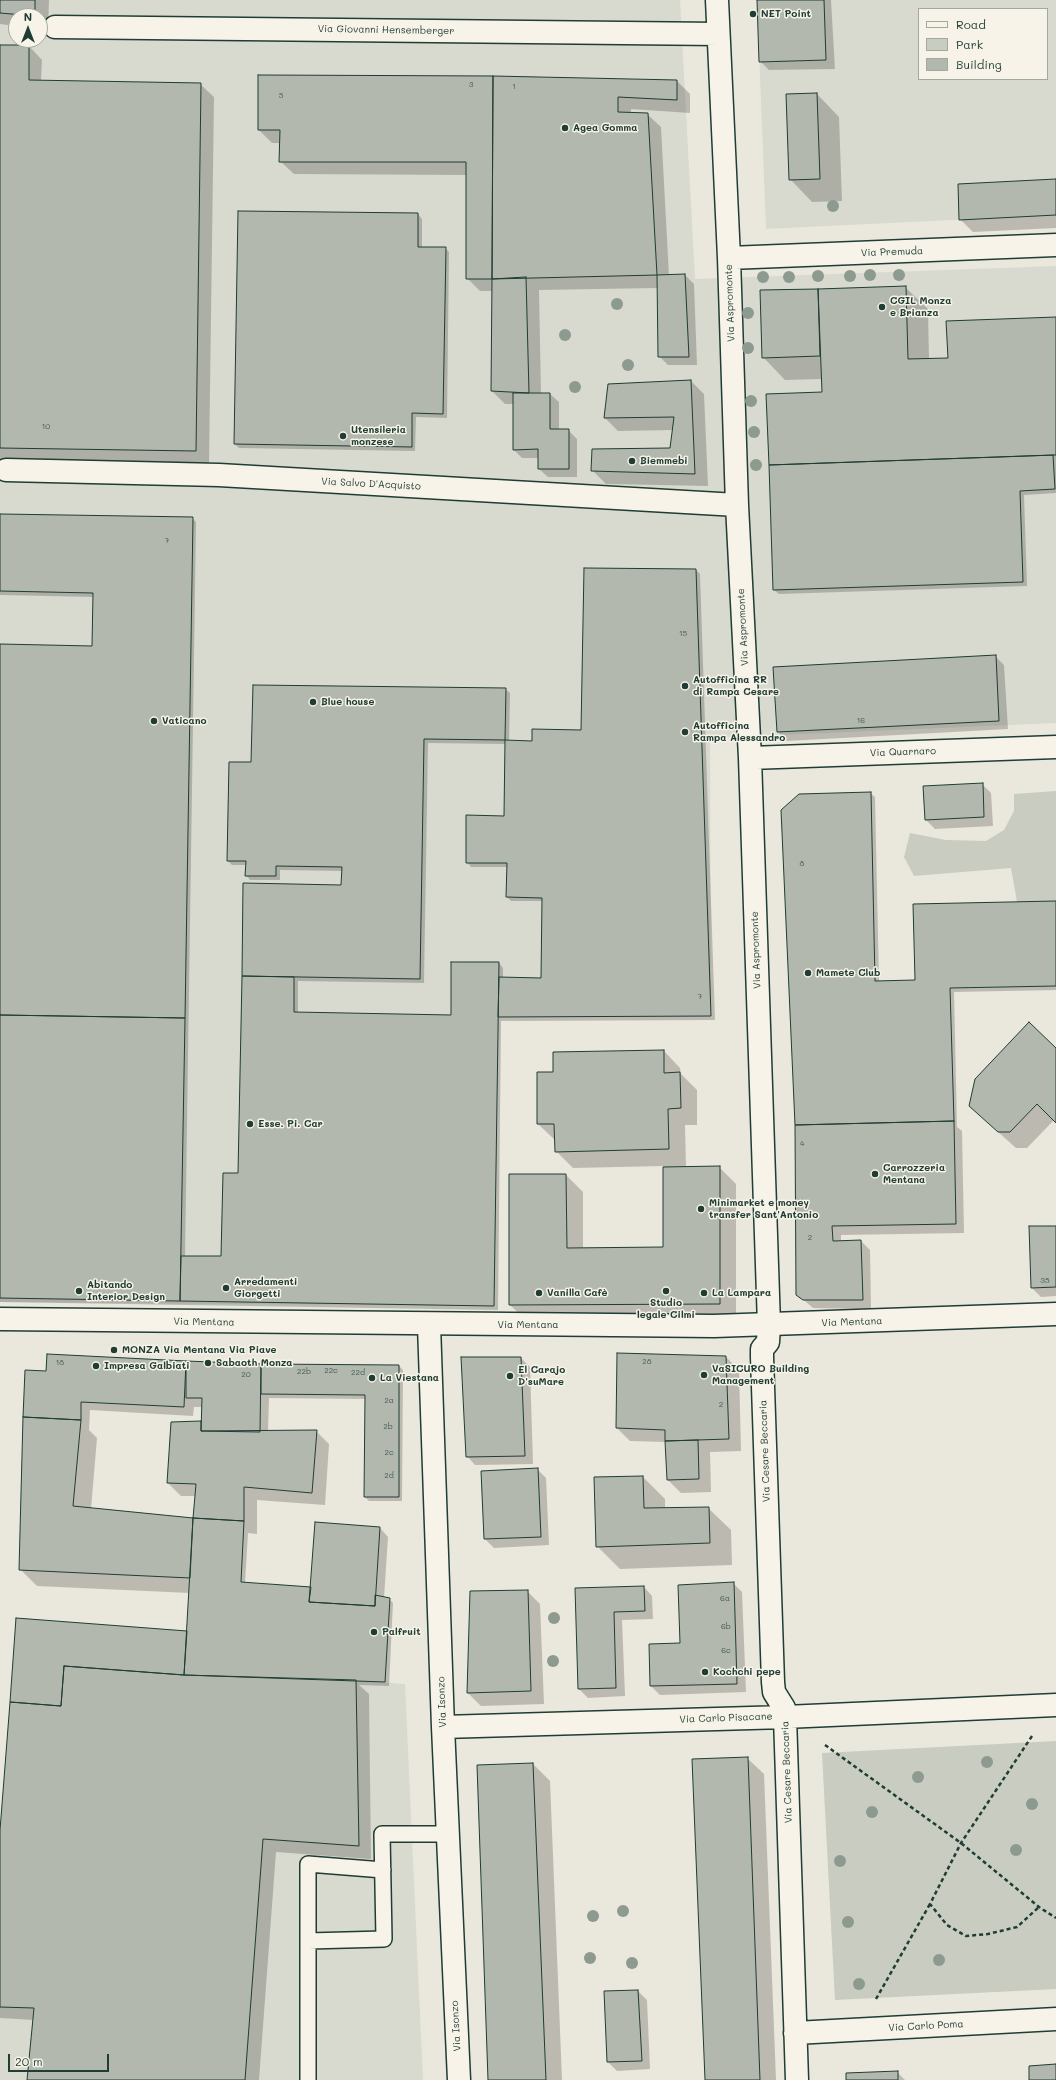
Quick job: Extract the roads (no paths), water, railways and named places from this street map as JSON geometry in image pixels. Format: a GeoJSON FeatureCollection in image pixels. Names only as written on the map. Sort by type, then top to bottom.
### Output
{"type":"FeatureCollection","features":[{"type":"Feature","properties":{"kind":"street","name":"Via Aspromonte"},"geometry":{"type":"LineString","coordinates":[[717,0],[729,258],[737,505],[750,758],[769,1325]]}},
{"type":"Feature","properties":{"kind":"street","name":"Via Giovanni Hensemberger"},"geometry":{"type":"LineString","coordinates":[[55,27],[718,34]]}},
{"type":"Feature","properties":{"kind":"street","name":"Via Premuda"},"geometry":{"type":"LineString","coordinates":[[729,258],[1056,245]]}},
{"type":"Feature","properties":{"kind":"street","name":"Via Salvo D'Acquisto"},"geometry":{"type":"LineString","coordinates":[[6,470],[219,475],[737,505]]}},
{"type":"Feature","properties":{"kind":"street","name":"Via Quarnaro"},"geometry":{"type":"LineString","coordinates":[[750,758],[1056,747]]}},
{"type":"Feature","properties":{"kind":"street","name":"Via Mentana"},"geometry":{"type":"LineString","coordinates":[[0,1319],[429,1325],[769,1325],[1056,1314]]}},
{"type":"Feature","properties":{"kind":"street","name":"Via Isonzo"},"geometry":{"type":"LineString","coordinates":[[429,1325],[443,1727],[459,2080]]}},
{"type":"Feature","properties":{"kind":"street","name":"Via Cesare Beccaria"},"geometry":{"type":"LineString","coordinates":[[769,1325],[768,1342],[762,1349],[762,1357],[773,1682],[774,1692],[784,1708],[785,1717],[797,2080]]}},
{"type":"Feature","properties":{"kind":"street","name":"Via Carlo Pisacane"},"geometry":{"type":"LineString","coordinates":[[443,1727],[785,1717],[1054,1705]]}},
{"type":"Feature","properties":{"kind":"street","name":"Via Carlo Poma"},"geometry":{"type":"LineString","coordinates":[[796,2033],[1056,2019]]}},
{"type":"Feature","properties":{"kind":"lane"},"geometry":{"type":"LineString","coordinates":[[308,1942],[384,1939],[382,1834],[448,1834]]}},
{"type":"Feature","properties":{"kind":"lane"},"geometry":{"type":"LineString","coordinates":[[308,2080],[308,1864],[383,1870]]}},
{"type":"Feature","properties":{"kind":"place","name":"NET Point"},"geometry":{"type":"Point","coordinates":[753,14]}},
{"type":"Feature","properties":{"kind":"place","name":"Agea Gomma"},"geometry":{"type":"Point","coordinates":[565,128]}},
{"type":"Feature","properties":{"kind":"place","name":"CGIL Monza e Brianza"},"geometry":{"type":"Point","coordinates":[882,307]}},
{"type":"Feature","properties":{"kind":"place","name":"Utensileria monzese"},"geometry":{"type":"Point","coordinates":[343,436]}},
{"type":"Feature","properties":{"kind":"place","name":"Biemmebi"},"geometry":{"type":"Point","coordinates":[632,461]}},
{"type":"Feature","properties":{"kind":"place","name":"Autofficina RR di Rampa Cesare"},"geometry":{"type":"Point","coordinates":[685,686]}},
{"type":"Feature","properties":{"kind":"place","name":"Blue house"},"geometry":{"type":"Point","coordinates":[313,702]}},
{"type":"Feature","properties":{"kind":"place","name":"Vaticano"},"geometry":{"type":"Point","coordinates":[154,721]}},
{"type":"Feature","properties":{"kind":"place","name":"Autofficina Rampa Alessandro"},"geometry":{"type":"Point","coordinates":[685,732]}},
{"type":"Feature","properties":{"kind":"place","name":"Mamete Club"},"geometry":{"type":"Point","coordinates":[808,973]}},
{"type":"Feature","properties":{"kind":"place","name":"Esse. Pi. Car"},"geometry":{"type":"Point","coordinates":[250,1124]}},
{"type":"Feature","properties":{"kind":"place","name":"Carrozzeria Mentana"},"geometry":{"type":"Point","coordinates":[875,1174]}},
{"type":"Feature","properties":{"kind":"place","name":"Minimarket e money transfer Sant'Antonio"},"geometry":{"type":"Point","coordinates":[701,1209]}},
{"type":"Feature","properties":{"kind":"place","name":"Arredamenti Giorgetti"},"geometry":{"type":"Point","coordinates":[226,1288]}},
{"type":"Feature","properties":{"kind":"place","name":"Abitando Interior Design"},"geometry":{"type":"Point","coordinates":[79,1291]}},
{"type":"Feature","properties":{"kind":"place","name":"Studio legale Cilmi"},"geometry":{"type":"Point","coordinates":[666,1291]}},
{"type":"Feature","properties":{"kind":"place","name":"Vanilla Cafè"},"geometry":{"type":"Point","coordinates":[539,1293]}},
{"type":"Feature","properties":{"kind":"place","name":"La Lampara"},"geometry":{"type":"Point","coordinates":[704,1293]}},
{"type":"Feature","properties":{"kind":"place","name":"MONZA Via Mentana Via Piave"},"geometry":{"type":"Point","coordinates":[114,1350]}},
{"type":"Feature","properties":{"kind":"place","name":"Sabaoth Monza"},"geometry":{"type":"Point","coordinates":[208,1363]}},
{"type":"Feature","properties":{"kind":"place","name":"Impresa Galbiati"},"geometry":{"type":"Point","coordinates":[96,1366]}},
{"type":"Feature","properties":{"kind":"place","name":"VaSICURO Building Management"},"geometry":{"type":"Point","coordinates":[704,1375]}},
{"type":"Feature","properties":{"kind":"place","name":"El Carajo D'suMare"},"geometry":{"type":"Point","coordinates":[510,1376]}},
{"type":"Feature","properties":{"kind":"place","name":"La Viestana"},"geometry":{"type":"Point","coordinates":[372,1378]}},
{"type":"Feature","properties":{"kind":"place","name":"Palfruit"},"geometry":{"type":"Point","coordinates":[374,1632]}},
{"type":"Feature","properties":{"kind":"place","name":"Kochchi pepe"},"geometry":{"type":"Point","coordinates":[705,1672]}}]}
